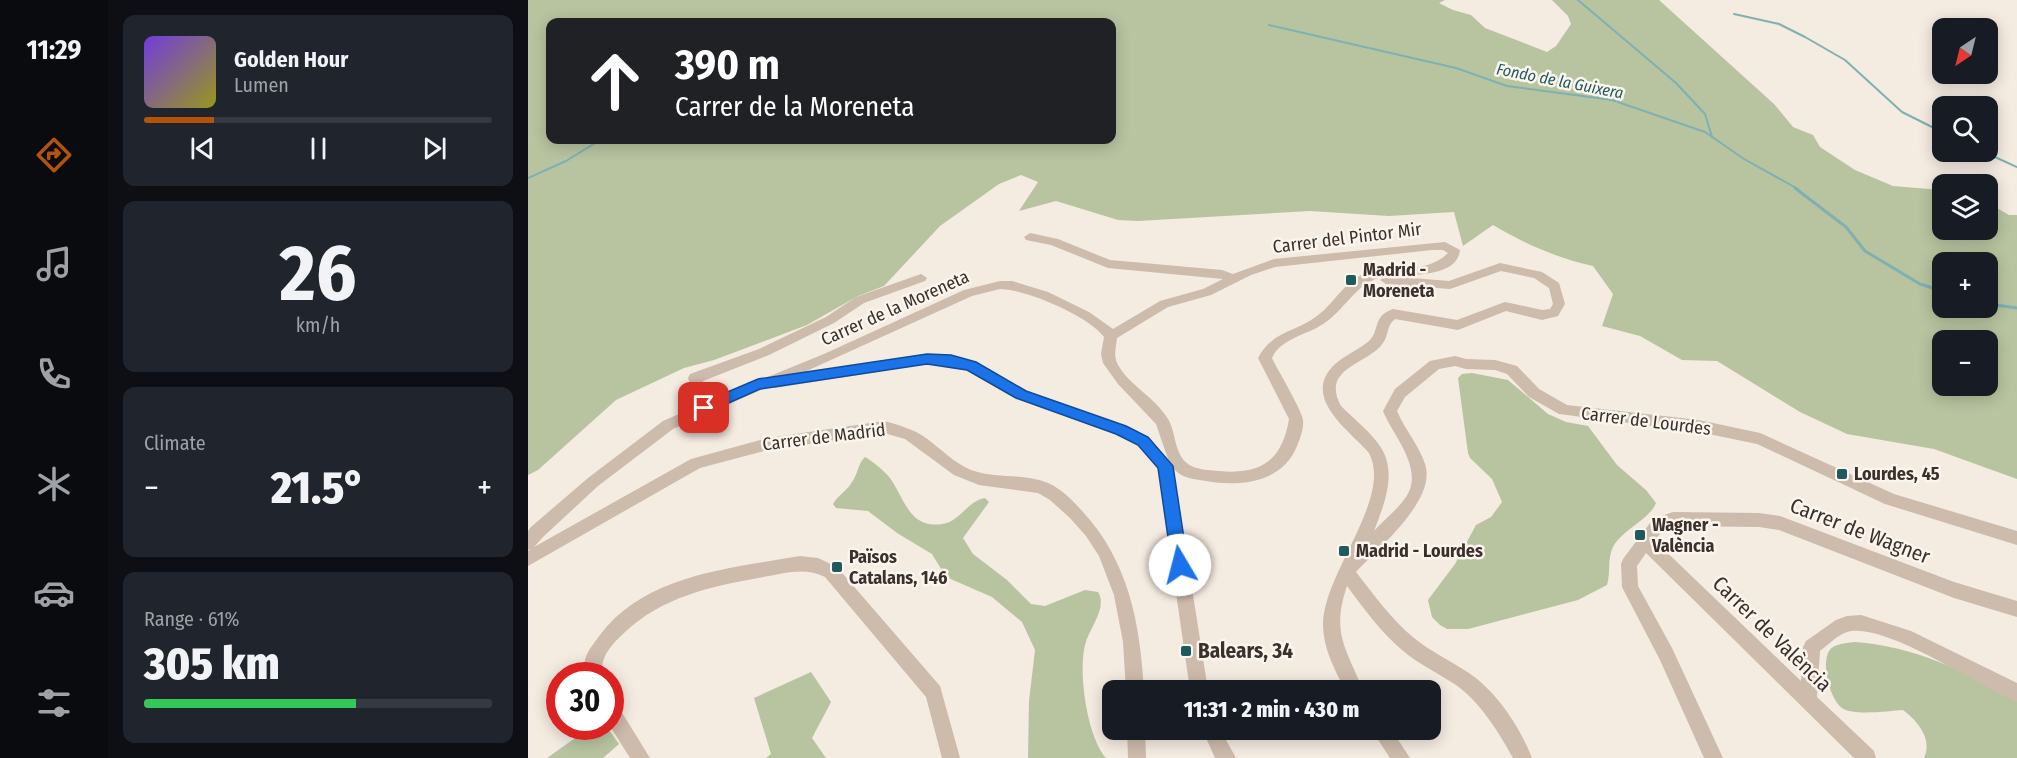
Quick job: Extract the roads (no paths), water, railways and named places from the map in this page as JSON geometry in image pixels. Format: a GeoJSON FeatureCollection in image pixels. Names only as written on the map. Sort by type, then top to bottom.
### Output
{"type":"FeatureCollection","features":[{"type":"Feature","properties":{"kind":"street"},"geometry":{"type":"LineString","coordinates":[[1030,237],[1054,242],[1108,264],[1221,274],[1235,279]]}},
{"type":"Feature","properties":{"kind":"street","name":"Carrer del Pintor Mir"},"geometry":{"type":"LineString","coordinates":[[1111,336],[1164,304],[1207,292],[1247,272],[1274,263],[1432,246],[1445,246],[1454,250],[1454,254],[1441,267],[1421,272],[1380,273],[1354,283]]}},
{"type":"Feature","properties":{"kind":"street"},"geometry":{"type":"LineString","coordinates":[[758,384],[927,359],[951,360],[971,366],[1021,395],[1121,430],[1143,441],[1172,467],[1194,473],[1241,478],[1258,476],[1274,467],[1292,439],[1296,419],[1265,358],[1267,351],[1274,344],[1321,320],[1354,283],[1388,280],[1450,285],[1489,270],[1507,267],[1524,270],[1548,281],[1555,286],[1560,297],[1554,313],[1542,315],[1505,306],[1458,325],[1393,314],[1383,322],[1378,341],[1337,372],[1329,386],[1333,402],[1339,412],[1376,450],[1382,470],[1374,509],[1336,588],[1329,622],[1339,666],[1348,680]]}},
{"type":"Feature","properties":{"kind":"street"},"geometry":{"type":"LineString","coordinates":[[704,408],[695,378],[764,352],[830,320],[860,300],[921,278]]}},
{"type":"Feature","properties":{"kind":"street","name":"Carrer de la Moreneta"},"geometry":{"type":"LineString","coordinates":[[528,543],[564,507],[652,435],[704,408],[758,384],[829,357],[987,286],[1012,285],[1059,300],[1105,328],[1111,336]]}},
{"type":"Feature","properties":{"kind":"street"},"geometry":{"type":"LineString","coordinates":[[1111,336],[1108,352],[1111,364],[1150,404],[1163,422],[1172,467],[1198,680]]}},
{"type":"Feature","properties":{"kind":"street","name":"Carrer de Lourdes"},"geometry":{"type":"LineString","coordinates":[[1346,571],[1412,501],[1420,488],[1422,475],[1390,411],[1400,393],[1425,370],[1444,361],[1495,365],[1512,370],[1534,393],[1564,410],[1699,426],[1760,439],[1890,499],[2017,538]]}},
{"type":"Feature","properties":{"kind":"street","name":"Carrer de Madrid"},"geometry":{"type":"LineString","coordinates":[[528,559],[586,527],[666,477],[714,456],[768,444],[884,427],[900,429],[969,476],[1041,487],[1060,499],[1086,523],[1101,541],[1115,570],[1127,609],[1134,645],[1135,680]]}},
{"type":"Feature","properties":{"kind":"street","name":"Carrer de Wagner"},"geometry":{"type":"LineString","coordinates":[[1714,758],[1666,654],[1630,587],[1629,564],[1658,524],[1673,519],[1759,520],[1780,523],[1954,590],[2017,609]]}},
{"type":"Feature","properties":{"kind":"street","name":"Carrer de València"},"geometry":{"type":"LineString","coordinates":[[1645,542],[1867,758]]}},
{"type":"Feature","properties":{"kind":"street"},"geometry":{"type":"LineString","coordinates":[[592,662],[611,633],[627,618],[667,592],[800,563],[818,565],[831,572],[934,692],[951,758]]}},
{"type":"Feature","properties":{"kind":"street"},"geometry":{"type":"LineString","coordinates":[[1346,571],[1387,625],[1401,638],[1469,684],[1506,727],[1523,758]]}},
{"type":"Feature","properties":{"kind":"street"},"geometry":{"type":"LineString","coordinates":[[1808,701],[1812,647],[1848,623],[1873,624],[1896,633],[2017,693]]}},
{"type":"Feature","properties":{"kind":"street"},"geometry":{"type":"LineString","coordinates":[[624,731],[641,758]]}},
{"type":"Feature","properties":{"kind":"street"},"geometry":{"type":"LineString","coordinates":[[1136,740],[1137,758]]}},
{"type":"Feature","properties":{"kind":"street"},"geometry":{"type":"LineString","coordinates":[[1216,740],[1227,758]]}},
{"type":"Feature","properties":{"kind":"street"},"geometry":{"type":"LineString","coordinates":[[1388,740],[1401,758]]}},
{"type":"Feature","properties":{"kind":"waterway"},"geometry":{"type":"LineString","coordinates":[[1578,0],[1676,83],[1705,114],[1712,137]]}},
{"type":"Feature","properties":{"kind":"waterway"},"geometry":{"type":"LineString","coordinates":[[1734,14],[1779,24],[1805,37],[1845,60],[1902,112],[1932,127]]}},
{"type":"Feature","properties":{"kind":"waterway","name":"Fondo de la Guixera"},"geometry":{"type":"LineString","coordinates":[[1269,25],[1456,68],[1507,86],[1612,100],[1705,132],[1712,137]]}},
{"type":"Feature","properties":{"kind":"waterway","name":"Fondo de la Guixera"},"geometry":{"type":"LineString","coordinates":[[1712,137],[1744,159],[1798,189]]}},
{"type":"Feature","properties":{"kind":"waterway"},"geometry":{"type":"LineString","coordinates":[[528,178],[566,161],[594,144]]}},
{"type":"Feature","properties":{"kind":"waterway"},"geometry":{"type":"LineString","coordinates":[[1998,158],[2017,167]]}},
{"type":"Feature","properties":{"kind":"waterway","name":"Fondo de la Guixera"},"geometry":{"type":"LineString","coordinates":[[1795,188],[1846,227],[1865,251],[1920,284],[1932,288]]}},
{"type":"Feature","properties":{"kind":"waterway","name":"Fondo de la Guixera"},"geometry":{"type":"LineString","coordinates":[[1998,305],[2017,308]]}},
{"type":"Feature","properties":{"kind":"place","name":"Madrid - Moreneta"},"geometry":{"type":"Point","coordinates":[1351,280]}},
{"type":"Feature","properties":{"kind":"place","name":"Lourdes, 45"},"geometry":{"type":"Point","coordinates":[1842,474]}},
{"type":"Feature","properties":{"kind":"place","name":"Wagner - València"},"geometry":{"type":"Point","coordinates":[1640,535]}},
{"type":"Feature","properties":{"kind":"place","name":"Madrid - Lourdes"},"geometry":{"type":"Point","coordinates":[1344,551]}},
{"type":"Feature","properties":{"kind":"place","name":"Països Catalans, 146"},"geometry":{"type":"Point","coordinates":[837,567]}},
{"type":"Feature","properties":{"kind":"place","name":"Balears, 34"},"geometry":{"type":"Point","coordinates":[1186,651]}}]}
